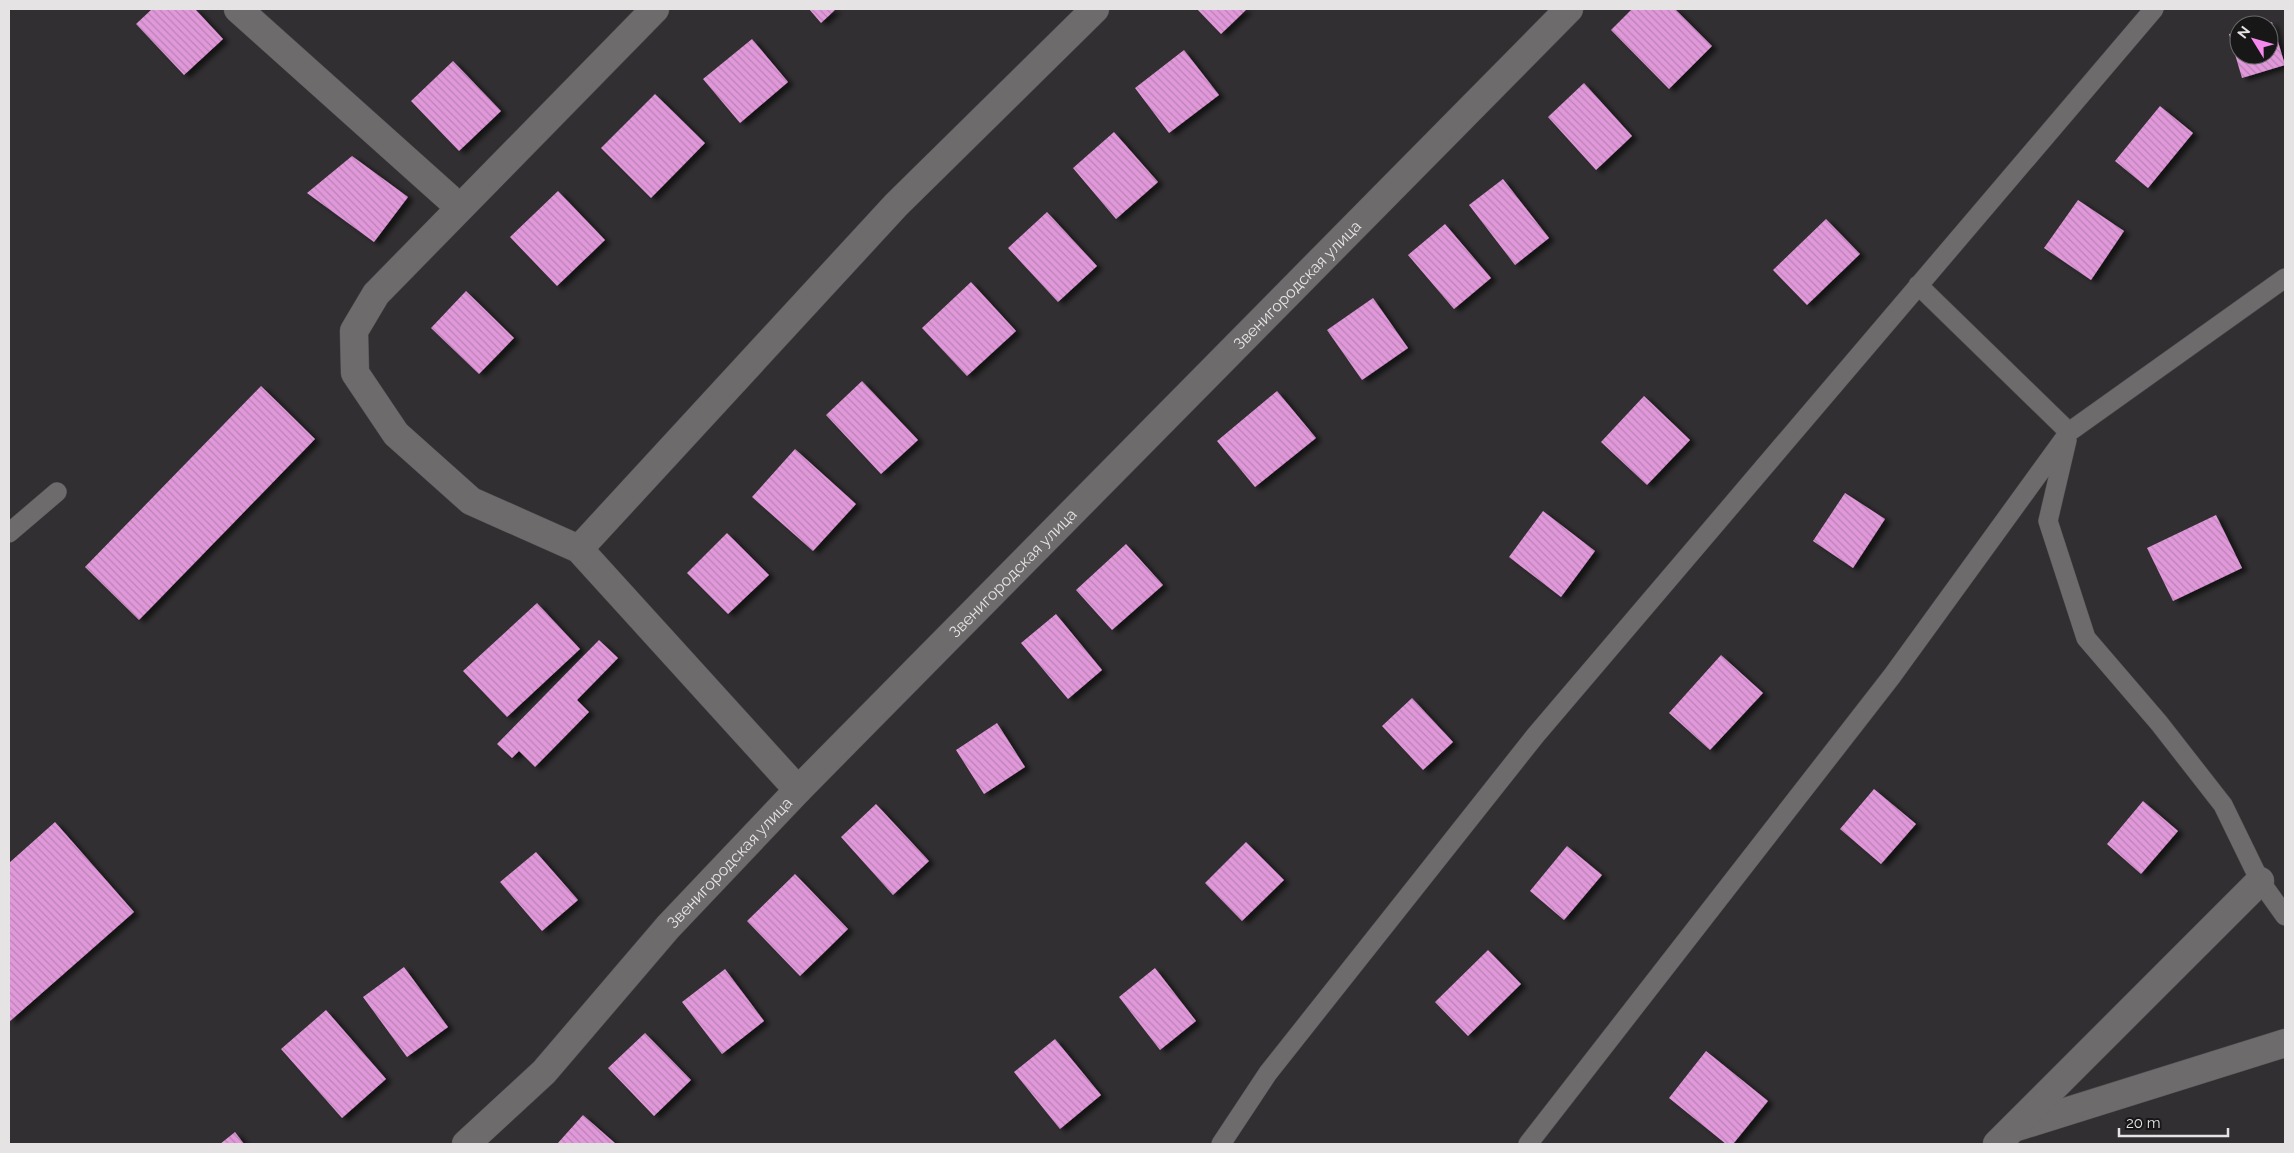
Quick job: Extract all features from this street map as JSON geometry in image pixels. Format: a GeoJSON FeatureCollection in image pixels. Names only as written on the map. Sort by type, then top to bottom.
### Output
{"type":"FeatureCollection","features":[{"type":"Feature","properties":{"kind":"street"},"geometry":{"type":"LineString","coordinates":[[238,9],[459,208]]}},
{"type":"Feature","properties":{"kind":"street"},"geometry":{"type":"LineString","coordinates":[[655,9],[376,294],[354,331],[355,373],[396,434],[472,501],[579,549],[798,790]]}},
{"type":"Feature","properties":{"kind":"street"},"geometry":{"type":"LineString","coordinates":[[579,549],[896,205],[1095,9]]}},
{"type":"Feature","properties":{"kind":"street","name":"Звенигородская улица"},"geometry":{"type":"LineString","coordinates":[[466,1144],[544,1072],[668,927],[798,790],[1569,9]]}},
{"type":"Feature","properties":{"kind":"street"},"geometry":{"type":"LineString","coordinates":[[2005,1136],[2260,880]]}},
{"type":"Feature","properties":{"kind":"street"},"geometry":{"type":"LineString","coordinates":[[2005,1136],[2285,1043]]}},
{"type":"Feature","properties":{"kind":"lane"},"geometry":{"type":"LineString","coordinates":[[1221,1144],[1268,1073],[1535,736],[2154,9]]}},
{"type":"Feature","properties":{"kind":"lane"},"geometry":{"type":"LineString","coordinates":[[1528,1144],[1892,676],[2069,432],[2285,278]]}},
{"type":"Feature","properties":{"kind":"lane"},"geometry":{"type":"LineString","coordinates":[[1918,285],[2069,432]]}},
{"type":"Feature","properties":{"kind":"lane"},"geometry":{"type":"LineString","coordinates":[[2069,432],[2048,521],[2086,638],[2159,723],[2222,805],[2260,880],[2285,914]]}},
{"type":"Feature","properties":{"kind":"lane"},"geometry":{"type":"LineString","coordinates":[[9,533],[57,492]]}},
{"type":"Feature","properties":{"kind":"building"},"geometry":{"type":"Polygon","coordinates":[[[152,9],[195,9],[223,39],[184,75],[136,24],[152,9]]]}},
{"type":"Feature","properties":{"kind":"building"},"geometry":{"type":"Polygon","coordinates":[[[809,9],[836,9],[821,23],[809,9]]]}},
{"type":"Feature","properties":{"kind":"building"},"geometry":{"type":"Polygon","coordinates":[[[1197,9],[1247,9],[1221,34],[1197,9]]]}},
{"type":"Feature","properties":{"kind":"building"},"geometry":{"type":"Polygon","coordinates":[[[1632,9],[1675,9],[1712,46],[1669,89],[1611,30],[1632,9]]]}},
{"type":"Feature","properties":{"kind":"building"},"geometry":{"type":"Polygon","coordinates":[[[752,39],[788,82],[740,123],[703,79],[752,39]]]}},
{"type":"Feature","properties":{"kind":"building"},"geometry":{"type":"Polygon","coordinates":[[[2279,45],[2285,65],[2242,78],[2238,65],[2279,65],[2279,45]]]}},
{"type":"Feature","properties":{"kind":"building"},"geometry":{"type":"Polygon","coordinates":[[[1184,50],[1219,95],[1169,133],[1135,88],[1184,50]]]}},
{"type":"Feature","properties":{"kind":"building"},"geometry":{"type":"Polygon","coordinates":[[[453,61],[501,111],[459,151],[411,101],[453,61]]]}},
{"type":"Feature","properties":{"kind":"building"},"geometry":{"type":"Polygon","coordinates":[[[1584,83],[1632,136],[1596,170],[1548,117],[1584,83]]]}},
{"type":"Feature","properties":{"kind":"building"},"geometry":{"type":"Polygon","coordinates":[[[655,94],[705,143],[651,198],[601,148],[655,94]]]}},
{"type":"Feature","properties":{"kind":"building"},"geometry":{"type":"Polygon","coordinates":[[[2160,106],[2193,133],[2148,188],[2115,161],[2160,106]]]}},
{"type":"Feature","properties":{"kind":"building"},"geometry":{"type":"Polygon","coordinates":[[[1114,132],[1158,182],[1116,219],[1073,168],[1114,132]]]}},
{"type":"Feature","properties":{"kind":"building"},"geometry":{"type":"Polygon","coordinates":[[[352,156],[408,197],[374,242],[307,193],[352,156]]]}},
{"type":"Feature","properties":{"kind":"building"},"geometry":{"type":"Polygon","coordinates":[[[1503,179],[1549,238],[1515,265],[1469,205],[1503,179]]]}},
{"type":"Feature","properties":{"kind":"building"},"geometry":{"type":"Polygon","coordinates":[[[558,191],[605,240],[557,286],[510,237],[558,191]]]}},
{"type":"Feature","properties":{"kind":"building"},"geometry":{"type":"Polygon","coordinates":[[[2078,200],[2124,231],[2091,280],[2044,248],[2078,200]]]}},
{"type":"Feature","properties":{"kind":"building"},"geometry":{"type":"Polygon","coordinates":[[[1047,212],[1097,266],[1058,302],[1008,248],[1047,212]]]}},
{"type":"Feature","properties":{"kind":"building"},"geometry":{"type":"Polygon","coordinates":[[[1826,219],[1860,254],[1807,305],[1773,270],[1826,219]]]}},
{"type":"Feature","properties":{"kind":"building"},"geometry":{"type":"Polygon","coordinates":[[[1445,224],[1491,278],[1454,309],[1408,255],[1445,224]]]}},
{"type":"Feature","properties":{"kind":"building"},"geometry":{"type":"Polygon","coordinates":[[[971,282],[1016,331],[967,376],[922,328],[971,282]]]}},
{"type":"Feature","properties":{"kind":"building"},"geometry":{"type":"Polygon","coordinates":[[[466,291],[514,338],[479,374],[431,328],[466,291]]]}},
{"type":"Feature","properties":{"kind":"building"},"geometry":{"type":"Polygon","coordinates":[[[1373,298],[1408,348],[1362,380],[1327,330],[1373,298]]]}},
{"type":"Feature","properties":{"kind":"building"},"geometry":{"type":"Polygon","coordinates":[[[862,381],[918,440],[881,474],[826,415],[862,381]]]}},
{"type":"Feature","properties":{"kind":"building"},"geometry":{"type":"Polygon","coordinates":[[[261,386],[315,439],[139,620],[85,567],[261,386]]]}},
{"type":"Feature","properties":{"kind":"building"},"geometry":{"type":"Polygon","coordinates":[[[1277,391],[1316,438],[1255,487],[1217,441],[1277,391]]]}},
{"type":"Feature","properties":{"kind":"building"},"geometry":{"type":"Polygon","coordinates":[[[1644,396],[1690,440],[1647,485],[1601,442],[1644,396]]]}},
{"type":"Feature","properties":{"kind":"building"},"geometry":{"type":"Polygon","coordinates":[[[795,449],[856,504],[813,551],[752,497],[795,449]]]}},
{"type":"Feature","properties":{"kind":"building"},"geometry":{"type":"Polygon","coordinates":[[[1845,493],[1885,519],[1853,568],[1813,541],[1845,493]]]}},
{"type":"Feature","properties":{"kind":"building"},"geometry":{"type":"Polygon","coordinates":[[[1543,511],[1595,551],[1561,597],[1509,557],[1543,511]]]}},
{"type":"Feature","properties":{"kind":"building"},"geometry":{"type":"Polygon","coordinates":[[[2216,515],[2242,568],[2173,601],[2147,548],[2216,515]]]}},
{"type":"Feature","properties":{"kind":"building"},"geometry":{"type":"Polygon","coordinates":[[[727,533],[769,575],[728,614],[687,573],[727,533]]]}},
{"type":"Feature","properties":{"kind":"building"},"geometry":{"type":"Polygon","coordinates":[[[1126,544],[1163,585],[1112,630],[1076,590],[1126,544]]]}},
{"type":"Feature","properties":{"kind":"building"},"geometry":{"type":"Polygon","coordinates":[[[537,603],[580,649],[507,717],[463,671],[537,603]]]}},
{"type":"Feature","properties":{"kind":"building"},"geometry":{"type":"Polygon","coordinates":[[[1056,614],[1102,670],[1068,699],[1021,643],[1056,614]]]}},
{"type":"Feature","properties":{"kind":"building"},"geometry":{"type":"Polygon","coordinates":[[[599,640],[618,658],[577,700],[589,712],[535,767],[519,751],[512,758],[497,744],[599,640]]]}},
{"type":"Feature","properties":{"kind":"building"},"geometry":{"type":"Polygon","coordinates":[[[1721,655],[1763,693],[1710,750],[1669,713],[1721,655]]]}},
{"type":"Feature","properties":{"kind":"building"},"geometry":{"type":"Polygon","coordinates":[[[1412,698],[1453,742],[1423,770],[1382,726],[1412,698]]]}},
{"type":"Feature","properties":{"kind":"building"},"geometry":{"type":"Polygon","coordinates":[[[997,723],[1025,767],[984,794],[956,750],[997,723]]]}},
{"type":"Feature","properties":{"kind":"building"},"geometry":{"type":"Polygon","coordinates":[[[1874,789],[1916,824],[1881,864],[1840,829],[1874,789]]]}},
{"type":"Feature","properties":{"kind":"building"},"geometry":{"type":"Polygon","coordinates":[[[2143,801],[2178,831],[2141,874],[2107,844],[2143,801]]]}},
{"type":"Feature","properties":{"kind":"building"},"geometry":{"type":"Polygon","coordinates":[[[876,804],[929,861],[893,895],[841,837],[876,804]]]}},
{"type":"Feature","properties":{"kind":"building"},"geometry":{"type":"Polygon","coordinates":[[[55,822],[134,912],[9,1022],[9,863],[55,822]]]}},
{"type":"Feature","properties":{"kind":"building"},"geometry":{"type":"Polygon","coordinates":[[[1246,842],[1284,880],[1242,921],[1205,883],[1246,842]]]}},
{"type":"Feature","properties":{"kind":"building"},"geometry":{"type":"Polygon","coordinates":[[[1567,846],[1602,875],[1564,920],[1530,891],[1567,846]]]}},
{"type":"Feature","properties":{"kind":"building"},"geometry":{"type":"Polygon","coordinates":[[[536,852],[578,900],[542,931],[500,882],[536,852]]]}},
{"type":"Feature","properties":{"kind":"building"},"geometry":{"type":"Polygon","coordinates":[[[795,874],[848,929],[800,976],[747,921],[795,874]]]}},
{"type":"Feature","properties":{"kind":"building"},"geometry":{"type":"Polygon","coordinates":[[[1488,950],[1521,984],[1468,1036],[1435,1002],[1488,950]]]}},
{"type":"Feature","properties":{"kind":"building"},"geometry":{"type":"Polygon","coordinates":[[[404,967],[448,1027],[407,1057],[363,997],[404,967]]]}},
{"type":"Feature","properties":{"kind":"building"},"geometry":{"type":"Polygon","coordinates":[[[1155,968],[1196,1021],[1160,1050],[1119,997],[1155,968]]]}},
{"type":"Feature","properties":{"kind":"building"},"geometry":{"type":"Polygon","coordinates":[[[725,969],[764,1021],[722,1054],[682,1002],[725,969]]]}},
{"type":"Feature","properties":{"kind":"building"},"geometry":{"type":"Polygon","coordinates":[[[326,1010],[386,1079],[342,1118],[281,1049],[326,1010]]]}},
{"type":"Feature","properties":{"kind":"building"},"geometry":{"type":"Polygon","coordinates":[[[645,1033],[691,1080],[654,1116],[608,1068],[645,1033]]]}},
{"type":"Feature","properties":{"kind":"building"},"geometry":{"type":"Polygon","coordinates":[[[1055,1039],[1101,1095],[1060,1129],[1014,1072],[1055,1039]]]}},
{"type":"Feature","properties":{"kind":"building"},"geometry":{"type":"Polygon","coordinates":[[[1706,1051],[1768,1101],[1733,1144],[1726,1144],[1669,1098],[1706,1051]]]}},
{"type":"Feature","properties":{"kind":"building"},"geometry":{"type":"Polygon","coordinates":[[[583,1115],[616,1144],[557,1144],[583,1115]]]}},
{"type":"Feature","properties":{"kind":"building"},"geometry":{"type":"Polygon","coordinates":[[[235,1132],[244,1144],[220,1144],[235,1132]]]}}]}
